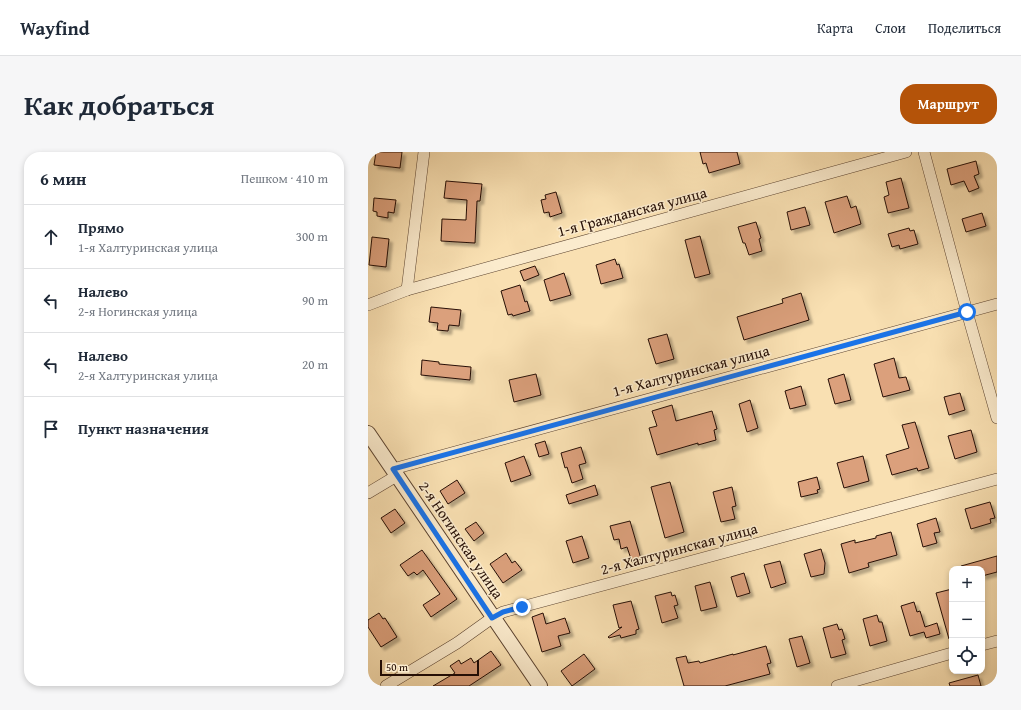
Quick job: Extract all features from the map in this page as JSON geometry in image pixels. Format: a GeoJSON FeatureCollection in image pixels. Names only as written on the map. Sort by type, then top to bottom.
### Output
{"type":"FeatureCollection","features":[{"type":"Feature","properties":{"kind":"street"},"geometry":{"type":"LineString","coordinates":[[407,290],[424,152]]}},
{"type":"Feature","properties":{"kind":"street","name":"1-я Гражданская улица"},"geometry":{"type":"LineString","coordinates":[[368,305],[407,290],[906,152]]}},
{"type":"Feature","properties":{"kind":"street"},"geometry":{"type":"LineString","coordinates":[[924,152],[997,418]]}},
{"type":"Feature","properties":{"kind":"street","name":"1-я Халтуринская улица"},"geometry":{"type":"LineString","coordinates":[[368,493],[395,472],[997,304]]}},
{"type":"Feature","properties":{"kind":"street","name":"2-я Ногинская улица"},"geometry":{"type":"LineString","coordinates":[[368,433],[492,618],[540,686]]}},
{"type":"Feature","properties":{"kind":"street","name":"2-я Халтуринская улица"},"geometry":{"type":"LineString","coordinates":[[386,686],[457,643],[503,612],[997,479]]}},
{"type":"Feature","properties":{"kind":"street"},"geometry":{"type":"LineString","coordinates":[[985,644],[997,641]]}},
{"type":"Feature","properties":{"kind":"street"},"geometry":{"type":"LineString","coordinates":[[837,686],[949,654]]}},
{"type":"Feature","properties":{"kind":"building"},"geometry":{"type":"Polygon","coordinates":[[[376,152],[402,152],[400,168],[374,165],[376,152]]]}},
{"type":"Feature","properties":{"kind":"building"},"geometry":{"type":"Polygon","coordinates":[[[700,152],[737,152],[740,164],[709,173],[706,163],[703,164],[700,152]]]}},
{"type":"Feature","properties":{"kind":"building"},"geometry":{"type":"Polygon","coordinates":[[[976,161],[979,174],[974,176],[979,188],[969,192],[964,181],[951,185],[947,169],[976,161]]]}},
{"type":"Feature","properties":{"kind":"building"},"geometry":{"type":"Polygon","coordinates":[[[901,178],[909,208],[888,213],[884,197],[889,195],[886,182],[901,178]]]}},
{"type":"Feature","properties":{"kind":"building"},"geometry":{"type":"Polygon","coordinates":[[[446,181],[482,184],[480,201],[477,201],[475,243],[441,241],[442,219],[466,220],[467,200],[444,198],[446,181]]]}},
{"type":"Feature","properties":{"kind":"building"},"geometry":{"type":"Polygon","coordinates":[[[556,192],[562,213],[550,217],[549,212],[544,213],[541,200],[546,199],[545,195],[556,192]]]}},
{"type":"Feature","properties":{"kind":"building"},"geometry":{"type":"Polygon","coordinates":[[[847,196],[851,208],[856,206],[861,224],[834,233],[825,202],[847,196]]]}},
{"type":"Feature","properties":{"kind":"building"},"geometry":{"type":"Polygon","coordinates":[[[374,198],[396,200],[394,213],[388,212],[388,218],[377,216],[377,212],[373,211],[374,198]]]}},
{"type":"Feature","properties":{"kind":"building"},"geometry":{"type":"Polygon","coordinates":[[[805,207],[810,225],[791,230],[787,212],[805,207]]]}},
{"type":"Feature","properties":{"kind":"building"},"geometry":{"type":"Polygon","coordinates":[[[982,213],[986,226],[966,232],[962,219],[982,213]]]}},
{"type":"Feature","properties":{"kind":"building"},"geometry":{"type":"Polygon","coordinates":[[[756,222],[761,238],[759,239],[762,251],[749,255],[738,227],[756,222]]]}},
{"type":"Feature","properties":{"kind":"building"},"geometry":{"type":"Polygon","coordinates":[[[909,228],[910,231],[914,230],[918,244],[900,249],[899,245],[892,247],[888,234],[909,228]]]}},
{"type":"Feature","properties":{"kind":"building"},"geometry":{"type":"Polygon","coordinates":[[[700,236],[710,274],[695,278],[685,240],[700,236]]]}},
{"type":"Feature","properties":{"kind":"building"},"geometry":{"type":"Polygon","coordinates":[[[372,237],[389,239],[386,267],[369,265],[372,237]]]}},
{"type":"Feature","properties":{"kind":"building"},"geometry":{"type":"Polygon","coordinates":[[[615,259],[617,265],[619,264],[623,278],[601,284],[596,265],[615,259]]]}},
{"type":"Feature","properties":{"kind":"building"},"geometry":{"type":"Polygon","coordinates":[[[535,266],[539,275],[524,281],[520,271],[535,266]]]}},
{"type":"Feature","properties":{"kind":"building"},"geometry":{"type":"Polygon","coordinates":[[[564,273],[571,295],[550,301],[544,280],[564,273]]]}},
{"type":"Feature","properties":{"kind":"building"},"geometry":{"type":"Polygon","coordinates":[[[520,285],[525,302],[527,301],[530,311],[513,316],[512,314],[508,315],[501,291],[520,285]]]}},
{"type":"Feature","properties":{"kind":"building"},"geometry":{"type":"Polygon","coordinates":[[[801,293],[809,320],[744,340],[737,317],[783,303],[782,299],[801,293]]]}},
{"type":"Feature","properties":{"kind":"building"},"geometry":{"type":"Polygon","coordinates":[[[431,307],[461,310],[459,326],[449,325],[448,331],[437,330],[438,323],[429,322],[431,307]]]}},
{"type":"Feature","properties":{"kind":"building"},"geometry":{"type":"Polygon","coordinates":[[[667,334],[674,359],[656,364],[648,339],[667,334]]]}},
{"type":"Feature","properties":{"kind":"building"},"geometry":{"type":"Polygon","coordinates":[[[894,358],[899,378],[906,377],[910,390],[883,397],[874,364],[894,358]]]}},
{"type":"Feature","properties":{"kind":"building"},"geometry":{"type":"Polygon","coordinates":[[[422,360],[439,362],[439,364],[471,367],[470,380],[421,375],[422,360]]]}},
{"type":"Feature","properties":{"kind":"building"},"geometry":{"type":"Polygon","coordinates":[[[536,374],[541,395],[514,402],[509,380],[536,374]]]}},
{"type":"Feature","properties":{"kind":"building"},"geometry":{"type":"Polygon","coordinates":[[[844,374],[851,400],[835,404],[828,379],[844,374]]]}},
{"type":"Feature","properties":{"kind":"building"},"geometry":{"type":"Polygon","coordinates":[[[801,386],[806,405],[790,409],[785,391],[801,386]]]}},
{"type":"Feature","properties":{"kind":"building"},"geometry":{"type":"Polygon","coordinates":[[[960,393],[965,410],[949,415],[944,397],[960,393]]]}},
{"type":"Feature","properties":{"kind":"building"},"geometry":{"type":"Polygon","coordinates":[[[750,400],[758,428],[747,432],[739,404],[750,400]]]}},
{"type":"Feature","properties":{"kind":"building"},"geometry":{"type":"Polygon","coordinates":[[[672,405],[676,421],[712,411],[717,429],[714,430],[716,440],[698,445],[698,443],[657,455],[649,428],[657,426],[652,411],[672,405]]]}},
{"type":"Feature","properties":{"kind":"building"},"geometry":{"type":"Polygon","coordinates":[[[915,422],[929,468],[918,471],[917,468],[892,475],[886,455],[909,448],[902,425],[915,422]]]}},
{"type":"Feature","properties":{"kind":"building"},"geometry":{"type":"Polygon","coordinates":[[[971,430],[977,452],[955,459],[948,436],[971,430]]]}},
{"type":"Feature","properties":{"kind":"building"},"geometry":{"type":"Polygon","coordinates":[[[545,441],[549,454],[539,457],[535,444],[545,441]]]}},
{"type":"Feature","properties":{"kind":"building"},"geometry":{"type":"Polygon","coordinates":[[[581,447],[586,463],[579,465],[583,479],[572,483],[567,467],[565,468],[561,453],[581,447]]]}},
{"type":"Feature","properties":{"kind":"building"},"geometry":{"type":"Polygon","coordinates":[[[524,456],[531,475],[511,482],[505,463],[524,456]]]}},
{"type":"Feature","properties":{"kind":"building"},"geometry":{"type":"Polygon","coordinates":[[[863,456],[869,481],[844,488],[837,463],[863,456]]]}},
{"type":"Feature","properties":{"kind":"building"},"geometry":{"type":"Polygon","coordinates":[[[817,477],[820,489],[817,490],[818,493],[801,497],[798,482],[817,477]]]}},
{"type":"Feature","properties":{"kind":"building"},"geometry":{"type":"Polygon","coordinates":[[[457,480],[465,493],[448,504],[440,491],[457,480]]]}},
{"type":"Feature","properties":{"kind":"building"},"geometry":{"type":"Polygon","coordinates":[[[670,482],[684,532],[665,538],[651,487],[670,482]]]}},
{"type":"Feature","properties":{"kind":"building"},"geometry":{"type":"Polygon","coordinates":[[[595,485],[598,495],[569,504],[566,495],[595,485]]]}},
{"type":"Feature","properties":{"kind":"building"},"geometry":{"type":"Polygon","coordinates":[[[732,487],[736,506],[732,507],[735,519],[721,522],[713,492],[732,487]]]}},
{"type":"Feature","properties":{"kind":"building"},"geometry":{"type":"Polygon","coordinates":[[[990,502],[995,518],[990,519],[991,523],[971,529],[965,509],[990,502]]]}},
{"type":"Feature","properties":{"kind":"building"},"geometry":{"type":"Polygon","coordinates":[[[395,509],[405,523],[391,533],[381,518],[395,509]]]}},
{"type":"Feature","properties":{"kind":"building"},"geometry":{"type":"Polygon","coordinates":[[[936,518],[940,532],[934,533],[937,543],[923,547],[917,524],[936,518]]]}},
{"type":"Feature","properties":{"kind":"building"},"geometry":{"type":"Polygon","coordinates":[[[630,521],[641,559],[632,562],[627,547],[621,549],[619,539],[614,540],[610,526],[630,521]]]}},
{"type":"Feature","properties":{"kind":"building"},"geometry":{"type":"Polygon","coordinates":[[[476,522],[484,533],[474,541],[465,529],[476,522]]]}},
{"type":"Feature","properties":{"kind":"building"},"geometry":{"type":"Polygon","coordinates":[[[891,532],[897,555],[868,563],[869,567],[849,573],[841,544],[855,540],[855,543],[876,538],[876,536],[891,532]]]}},
{"type":"Feature","properties":{"kind":"building"},"geometry":{"type":"Polygon","coordinates":[[[582,536],[589,558],[573,563],[566,541],[582,536]]]}},
{"type":"Feature","properties":{"kind":"building"},"geometry":{"type":"Polygon","coordinates":[[[821,549],[825,563],[824,574],[811,577],[804,554],[821,549]]]}},
{"type":"Feature","properties":{"kind":"building"},"geometry":{"type":"Polygon","coordinates":[[[422,550],[457,599],[431,617],[423,605],[440,594],[423,570],[417,575],[414,572],[408,576],[400,565],[422,550]]]}},
{"type":"Feature","properties":{"kind":"building"},"geometry":{"type":"Polygon","coordinates":[[[506,553],[512,563],[515,561],[522,570],[503,583],[490,564],[506,553]]]}},
{"type":"Feature","properties":{"kind":"building"},"geometry":{"type":"Polygon","coordinates":[[[997,556],[997,572],[985,575],[985,566],[961,566],[997,556]]]}},
{"type":"Feature","properties":{"kind":"building"},"geometry":{"type":"Polygon","coordinates":[[[780,561],[786,583],[771,588],[764,565],[780,561]]]}},
{"type":"Feature","properties":{"kind":"building"},"geometry":{"type":"Polygon","coordinates":[[[744,573],[750,593],[737,597],[731,577],[744,573]]]}},
{"type":"Feature","properties":{"kind":"building"},"geometry":{"type":"Polygon","coordinates":[[[710,582],[717,607],[701,611],[695,586],[710,582]]]}},
{"type":"Feature","properties":{"kind":"building"},"geometry":{"type":"Polygon","coordinates":[[[949,590],[949,639],[936,593],[949,590]]]}},
{"type":"Feature","properties":{"kind":"building"},"geometry":{"type":"Polygon","coordinates":[[[671,592],[672,596],[675,595],[678,605],[674,606],[678,618],[662,623],[655,596],[671,592]]]}},
{"type":"Feature","properties":{"kind":"building"},"geometry":{"type":"Polygon","coordinates":[[[631,601],[639,629],[636,630],[636,634],[621,638],[620,635],[609,638],[608,637],[622,627],[619,628],[613,605],[631,601]]]}},
{"type":"Feature","properties":{"kind":"building"},"geometry":{"type":"Polygon","coordinates":[[[914,602],[917,612],[920,611],[925,627],[937,623],[940,634],[926,638],[924,632],[910,636],[901,606],[914,602]]]}},
{"type":"Feature","properties":{"kind":"building"},"geometry":{"type":"Polygon","coordinates":[[[379,613],[383,619],[385,618],[397,637],[381,647],[368,627],[368,620],[379,613]]]}},
{"type":"Feature","properties":{"kind":"building"},"geometry":{"type":"Polygon","coordinates":[[[543,613],[546,624],[565,618],[570,633],[558,636],[561,646],[542,652],[532,617],[543,613]]]}},
{"type":"Feature","properties":{"kind":"building"},"geometry":{"type":"Polygon","coordinates":[[[877,615],[879,622],[882,622],[887,641],[870,646],[863,619],[877,615]]]}},
{"type":"Feature","properties":{"kind":"building"},"geometry":{"type":"Polygon","coordinates":[[[837,624],[839,630],[842,629],[845,639],[842,640],[846,654],[831,658],[823,628],[837,624]]]}},
{"type":"Feature","properties":{"kind":"building"},"geometry":{"type":"Polygon","coordinates":[[[802,636],[810,663],[797,667],[789,639],[802,636]]]}},
{"type":"Feature","properties":{"kind":"building"},"geometry":{"type":"Polygon","coordinates":[[[766,646],[771,663],[767,664],[770,674],[725,686],[684,686],[676,658],[686,656],[688,663],[699,661],[700,663],[766,646]]]}},
{"type":"Feature","properties":{"kind":"building"},"geometry":{"type":"Polygon","coordinates":[[[491,651],[501,665],[469,686],[433,686],[455,673],[450,666],[459,660],[461,664],[471,658],[474,663],[491,651]]]}},
{"type":"Feature","properties":{"kind":"building"},"geometry":{"type":"Polygon","coordinates":[[[584,654],[595,669],[572,686],[561,671],[584,654]]]}},
{"type":"Feature","properties":{"kind":"building"},"geometry":{"type":"Polygon","coordinates":[[[978,675],[981,686],[950,686],[949,683],[978,675]]]}},
{"type":"Feature","properties":{"kind":"route"},"geometry":{"type":"LineString","coordinates":[[522,607],[503,612],[492,618],[393,469],[596,412],[967,312]]}}]}
